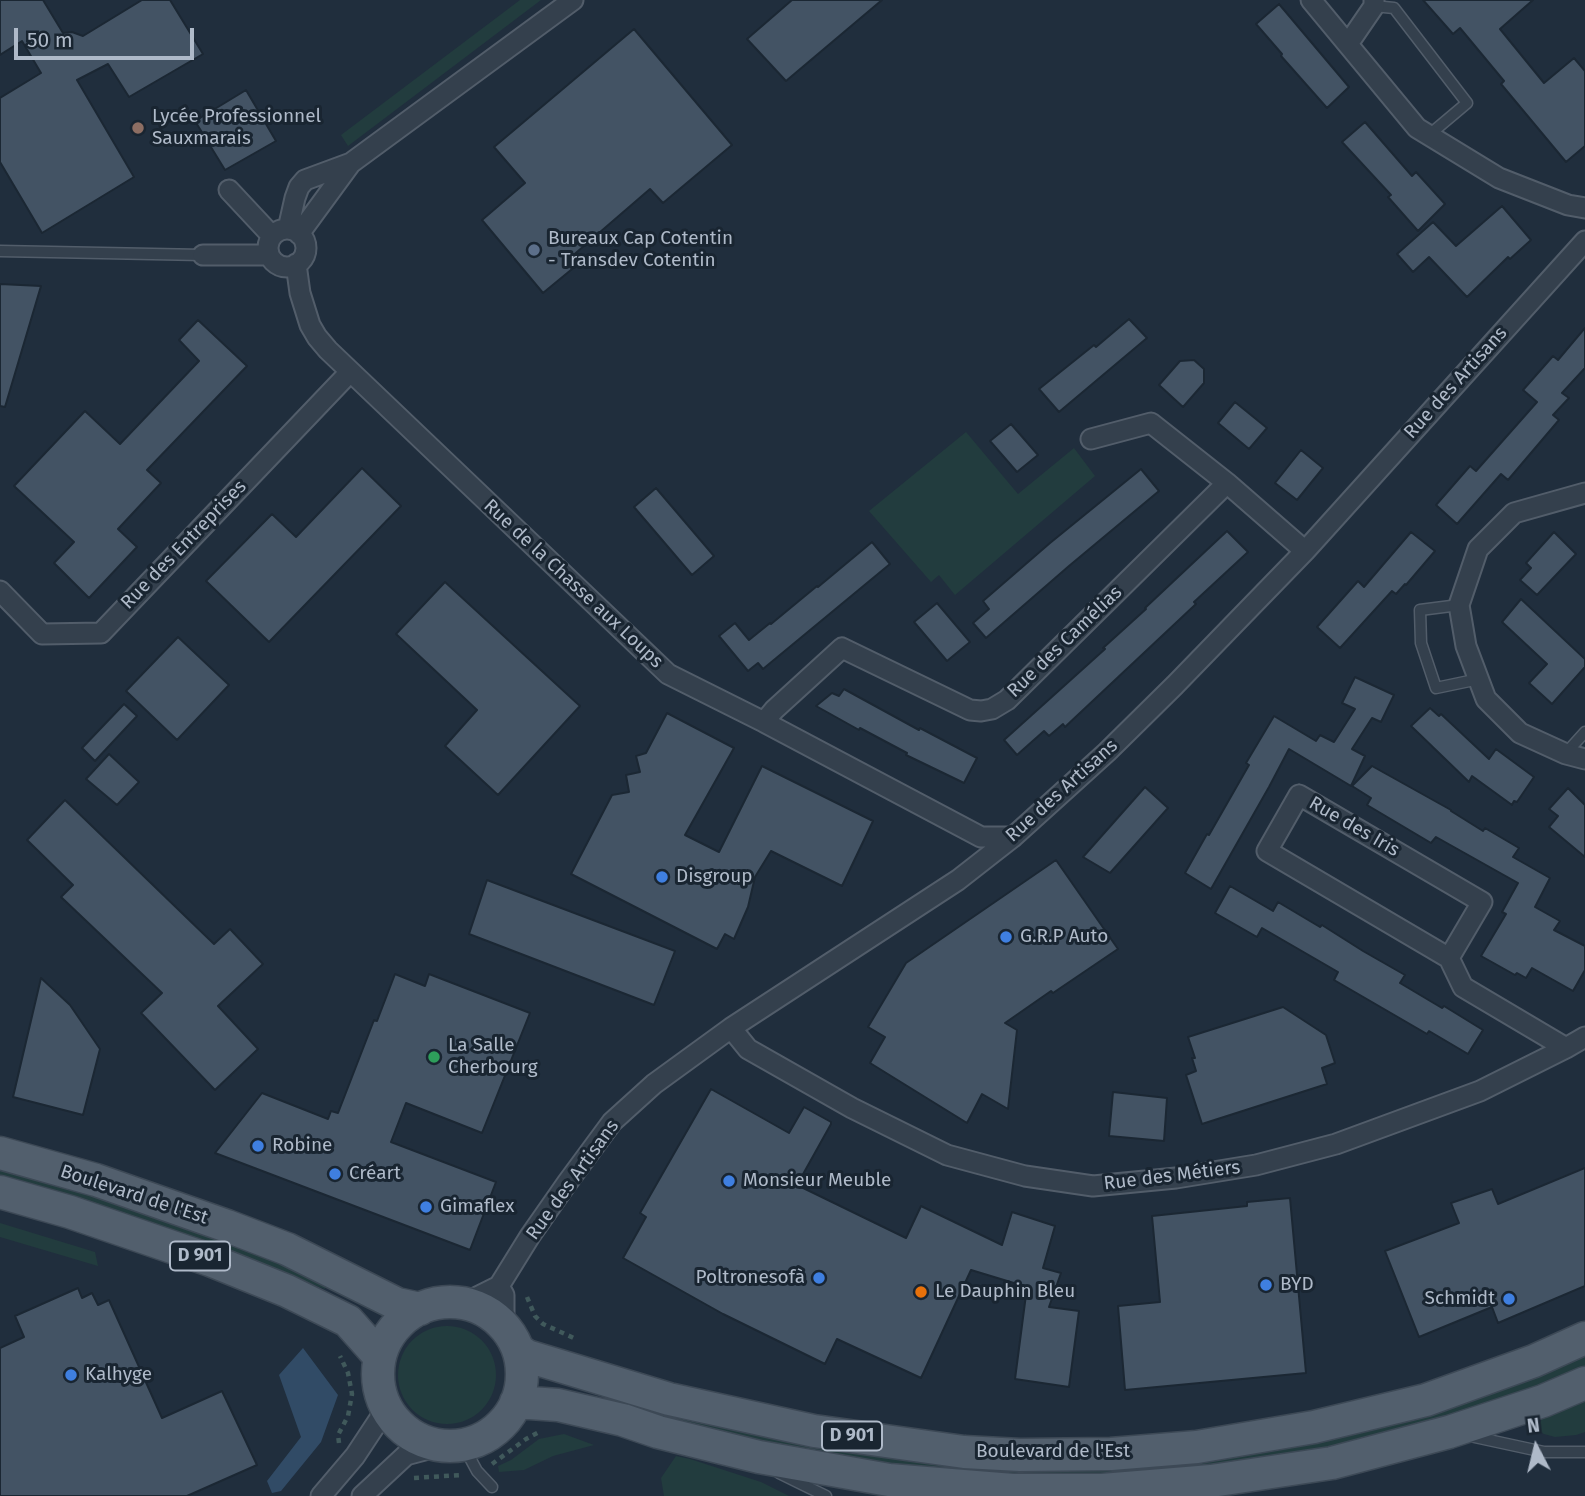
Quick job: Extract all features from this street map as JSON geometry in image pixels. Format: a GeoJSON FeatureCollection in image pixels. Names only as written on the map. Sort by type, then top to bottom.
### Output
{"type":"FeatureCollection","features":[{"type":"Feature","properties":{"kind":"main road","name":"Boulevard de l'Est"},"geometry":{"type":"LineString","coordinates":[[0,1153],[96,1180],[227,1226],[287,1249],[397,1304],[421,1309]]}},
{"type":"Feature","properties":{"kind":"main road","name":"Boulevard de l'Est"},"geometry":{"type":"LineString","coordinates":[[0,1192],[70,1212],[210,1260],[287,1291],[348,1321],[380,1357]]}},
{"type":"Feature","properties":{"kind":"main road"},"geometry":{"type":"LineString","coordinates":[[434,1304],[463,1304],[485,1312],[511,1339],[522,1367],[522,1376],[516,1402],[504,1422],[459,1452],[418,1439],[400,1427],[386,1409],[377,1375],[380,1357],[388,1337],[402,1320],[434,1304]]}},
{"type":"Feature","properties":{"kind":"main road","name":"Boulevard de l'Est"},"geometry":{"type":"LineString","coordinates":[[511,1339],[527,1356],[669,1399],[814,1431],[964,1452],[1020,1455],[1111,1454],[1197,1447],[1314,1427],[1426,1400],[1534,1361],[1585,1338]]}},
{"type":"Feature","properties":{"kind":"main road","name":"Boulevard de l'Est"},"geometry":{"type":"LineString","coordinates":[[516,1402],[558,1405],[759,1457],[889,1480],[1013,1490],[1102,1490],[1217,1485],[1332,1463],[1450,1432],[1543,1401],[1585,1383]]}},
{"type":"Feature","properties":{"kind":"street","name":"Rue de la Chasse aux Loups"},"geometry":{"type":"LineString","coordinates":[[282,238],[351,163],[573,0]]}},
{"type":"Feature","properties":{"kind":"street"},"geometry":{"type":"LineString","coordinates":[[1311,0],[1418,128],[1499,178],[1568,205],[1585,208]]}},
{"type":"Feature","properties":{"kind":"street"},"geometry":{"type":"LineString","coordinates":[[1348,44],[1374,3]]}},
{"type":"Feature","properties":{"kind":"street","name":"Rue de la Chasse aux Loups"},"geometry":{"type":"LineString","coordinates":[[282,238],[299,187],[305,180],[351,163]]}},
{"type":"Feature","properties":{"kind":"street"},"geometry":{"type":"LineString","coordinates":[[229,190],[282,238]]}},
{"type":"Feature","properties":{"kind":"street","name":"Rue de la Chasse aux Loups"},"geometry":{"type":"LineString","coordinates":[[282,238],[303,238],[305,250],[296,264],[300,293],[310,325],[328,350],[668,674],[981,837],[1013,836]]}},
{"type":"Feature","properties":{"kind":"street"},"geometry":{"type":"LineString","coordinates":[[203,255],[282,238]]}},
{"type":"Feature","properties":{"kind":"street"},"geometry":{"type":"LineString","coordinates":[[282,238],[277,264],[296,264]]}},
{"type":"Feature","properties":{"kind":"street","name":"Rue des Artisans"},"geometry":{"type":"LineString","coordinates":[[499,1286],[552,1204],[612,1122],[654,1084],[731,1028],[958,880],[1013,836],[1107,752],[1305,551],[1585,241]]}},
{"type":"Feature","properties":{"kind":"street","name":"Rue des Entreprises"},"geometry":{"type":"LineString","coordinates":[[0,591],[42,634],[101,633],[350,372]]}},
{"type":"Feature","properties":{"kind":"street"},"geometry":{"type":"LineString","coordinates":[[1091,439],[1151,423],[1227,483],[1305,551]]}},
{"type":"Feature","properties":{"kind":"street","name":"Rue des Camélias"},"geometry":{"type":"LineString","coordinates":[[764,722],[842,648],[970,710],[992,709],[1007,700],[1227,483]]}},
{"type":"Feature","properties":{"kind":"street"},"geometry":{"type":"LineString","coordinates":[[1581,498],[1514,513],[1478,549],[1459,605],[1466,646],[1486,699],[1520,733],[1566,754],[1585,759]]}},
{"type":"Feature","properties":{"kind":"street","name":"Rue des Iris"},"geometry":{"type":"LineString","coordinates":[[1299,795],[1482,902],[1449,958],[1266,851],[1299,795]]}},
{"type":"Feature","properties":{"kind":"street"},"geometry":{"type":"LineString","coordinates":[[1449,958],[1463,987],[1566,1048]]}},
{"type":"Feature","properties":{"kind":"street","name":"Rue des Métiers"},"geometry":{"type":"LineString","coordinates":[[731,1028],[748,1049],[852,1108],[947,1155],[1025,1176],[1093,1186],[1176,1178],[1256,1165],[1336,1144],[1480,1091],[1585,1037]]}},
{"type":"Feature","properties":{"kind":"street"},"geometry":{"type":"LineString","coordinates":[[463,1304],[499,1286],[504,1295],[511,1339]]}},
{"type":"Feature","properties":{"kind":"street"},"geometry":{"type":"LineString","coordinates":[[321,1496],[355,1456],[386,1409]]}},
{"type":"Feature","properties":{"kind":"street"},"geometry":{"type":"LineString","coordinates":[[362,1496],[407,1455],[459,1452]]}},
{"type":"Feature","properties":{"kind":"lane"},"geometry":{"type":"LineString","coordinates":[[1374,3],[1394,8],[1467,103],[1429,135]]}},
{"type":"Feature","properties":{"kind":"lane"},"geometry":{"type":"LineString","coordinates":[[0,251],[203,255]]}},
{"type":"Feature","properties":{"kind":"lane"},"geometry":{"type":"LineString","coordinates":[[1459,605],[1420,610],[1421,643],[1436,688],[1479,679]]}},
{"type":"Feature","properties":{"kind":"lane"},"geometry":{"type":"LineString","coordinates":[[1566,754],[1585,733]]}},
{"type":"Feature","properties":{"kind":"lane"},"geometry":{"type":"LineString","coordinates":[[1450,1432],[1544,1452],[1585,1452]]}},
{"type":"Feature","properties":{"kind":"lane"},"geometry":{"type":"LineString","coordinates":[[459,1452],[492,1487]]}},
{"type":"Feature","properties":{"kind":"lane"},"geometry":{"type":"LineString","coordinates":[[759,1457],[778,1473],[826,1496]]}},
{"type":"Feature","properties":{"kind":"path"},"geometry":{"type":"LineString","coordinates":[[524,1290],[532,1311],[543,1324],[587,1343]]}},
{"type":"Feature","properties":{"kind":"path"},"geometry":{"type":"LineString","coordinates":[[338,1351],[348,1373],[352,1394],[348,1416],[338,1434],[339,1443],[344,1448]]}},
{"type":"Feature","properties":{"kind":"path"},"geometry":{"type":"LineString","coordinates":[[459,1452],[498,1452],[506,1446]]}},
{"type":"Feature","properties":{"kind":"green space"},"geometry":{"type":"Polygon","coordinates":[[[520,0],[541,0],[348,146],[341,135],[520,0]]]}},
{"type":"Feature","properties":{"kind":"green space"},"geometry":{"type":"Polygon","coordinates":[[[966,432],[1018,494],[1074,448],[1095,476],[955,595],[939,575],[931,582],[869,511],[966,432]]]}},
{"type":"Feature","properties":{"kind":"green space"},"geometry":{"type":"Polygon","coordinates":[[[0,1167],[61,1182],[209,1232],[327,1283],[325,1289],[0,1177],[0,1167]]]}},
{"type":"Feature","properties":{"kind":"green space"},"geometry":{"type":"Polygon","coordinates":[[[0,1223],[95,1252],[98,1266],[0,1237],[0,1223]]]}},
{"type":"Feature","properties":{"kind":"green space"},"geometry":{"type":"Polygon","coordinates":[[[447,1326],[466,1329],[482,1340],[493,1356],[496,1375],[493,1394],[482,1410],[466,1421],[447,1424],[428,1421],[412,1410],[401,1394],[398,1375],[401,1356],[412,1340],[428,1329],[447,1326]]]}},
{"type":"Feature","properties":{"kind":"green space"},"geometry":{"type":"Polygon","coordinates":[[[1585,1355],[1585,1368],[1470,1411],[1323,1451],[1208,1469],[1034,1479],[859,1463],[721,1434],[654,1414],[657,1408],[859,1451],[1320,1442],[1387,1426],[1465,1402],[1585,1355]]]}},
{"type":"Feature","properties":{"kind":"green space"},"geometry":{"type":"Polygon","coordinates":[[[1585,1400],[1585,1432],[1555,1437],[1539,1431],[1538,1425],[1548,1413],[1585,1400]]]}},
{"type":"Feature","properties":{"kind":"green space"},"geometry":{"type":"Polygon","coordinates":[[[564,1434],[594,1445],[553,1456],[524,1470],[499,1472],[498,1466],[511,1460],[539,1439],[564,1434]]]}},
{"type":"Feature","properties":{"kind":"green space"},"geometry":{"type":"Polygon","coordinates":[[[676,1456],[761,1482],[789,1496],[664,1496],[661,1478],[676,1456]]]}},
{"type":"Feature","properties":{"kind":"water"},"geometry":{"type":"Polygon","coordinates":[[[303,1348],[338,1395],[321,1442],[281,1491],[272,1493],[267,1481],[301,1437],[279,1375],[303,1348]]]}},
{"type":"Feature","properties":{"kind":"building"},"geometry":{"type":"Polygon","coordinates":[[[0,0],[43,0],[63,33],[72,32],[83,36],[142,0],[170,0],[203,54],[129,97],[108,64],[77,80],[134,177],[42,233],[0,162],[0,98],[41,73],[22,41],[0,55],[0,0]]]}},
{"type":"Feature","properties":{"kind":"building"},"geometry":{"type":"Polygon","coordinates":[[[792,0],[882,0],[786,81],[747,39],[792,0]]]}},
{"type":"Feature","properties":{"kind":"building"},"geometry":{"type":"Polygon","coordinates":[[[1423,0],[1533,0],[1500,29],[1544,83],[1574,58],[1585,71],[1585,146],[1566,162],[1501,84],[1504,81],[1460,28],[1453,34],[1423,0]]]}},
{"type":"Feature","properties":{"kind":"building"},"geometry":{"type":"Polygon","coordinates":[[[1279,4],[1349,87],[1327,108],[1256,24],[1279,4]]]}},
{"type":"Feature","properties":{"kind":"building"},"geometry":{"type":"Polygon","coordinates":[[[634,29],[732,145],[663,203],[650,189],[570,258],[577,265],[543,293],[482,220],[525,183],[494,147],[634,29]]]}},
{"type":"Feature","properties":{"kind":"building"},"geometry":{"type":"Polygon","coordinates":[[[246,90],[276,141],[225,170],[195,121],[246,90]]]}},
{"type":"Feature","properties":{"kind":"building"},"geometry":{"type":"Polygon","coordinates":[[[1365,122],[1412,176],[1416,172],[1445,204],[1418,231],[1388,197],[1391,195],[1342,142],[1365,122]]]}},
{"type":"Feature","properties":{"kind":"building"},"geometry":{"type":"Polygon","coordinates":[[[1502,206],[1531,240],[1510,259],[1508,257],[1467,297],[1429,257],[1413,272],[1397,254],[1433,222],[1456,246],[1502,206]]]}},
{"type":"Feature","properties":{"kind":"building"},"geometry":{"type":"Polygon","coordinates":[[[0,284],[41,286],[5,407],[0,406],[0,284]]]}},
{"type":"Feature","properties":{"kind":"building"},"geometry":{"type":"Polygon","coordinates":[[[1129,319],[1147,338],[1059,412],[1039,389],[1129,319]]]}},
{"type":"Feature","properties":{"kind":"building"},"geometry":{"type":"Polygon","coordinates":[[[198,320],[247,366],[147,470],[161,483],[118,529],[137,547],[89,598],[54,563],[74,542],[14,486],[85,411],[120,444],[199,361],[179,340],[198,320]]]}},
{"type":"Feature","properties":{"kind":"building"},"geometry":{"type":"Polygon","coordinates":[[[1585,328],[1585,368],[1562,393],[1569,398],[1553,415],[1559,420],[1508,480],[1501,474],[1457,524],[1436,505],[1470,466],[1476,471],[1537,402],[1523,390],[1553,356],[1558,360],[1585,328]]]}},
{"type":"Feature","properties":{"kind":"building"},"geometry":{"type":"Polygon","coordinates":[[[1194,360],[1204,369],[1204,383],[1183,407],[1159,385],[1180,361],[1194,360]]]}},
{"type":"Feature","properties":{"kind":"building"},"geometry":{"type":"Polygon","coordinates":[[[1235,402],[1267,428],[1249,449],[1218,423],[1235,402]]]}},
{"type":"Feature","properties":{"kind":"building"},"geometry":{"type":"Polygon","coordinates":[[[1011,424],[1038,455],[1017,472],[990,441],[1011,424]]]}},
{"type":"Feature","properties":{"kind":"building"},"geometry":{"type":"Polygon","coordinates":[[[1301,450],[1323,468],[1297,500],[1275,483],[1301,450]]]}},
{"type":"Feature","properties":{"kind":"building"},"geometry":{"type":"Polygon","coordinates":[[[362,468],[401,506],[269,642],[206,581],[272,514],[296,537],[362,468]]]}},
{"type":"Feature","properties":{"kind":"building"},"geometry":{"type":"Polygon","coordinates":[[[1141,469],[1159,491],[986,638],[973,623],[989,609],[983,601],[1141,469]]]}},
{"type":"Feature","properties":{"kind":"building"},"geometry":{"type":"Polygon","coordinates":[[[656,488],[714,556],[692,575],[634,507],[656,488]]]}},
{"type":"Feature","properties":{"kind":"building"},"geometry":{"type":"Polygon","coordinates":[[[1227,531],[1248,552],[1065,727],[1063,724],[1049,736],[1044,731],[1017,755],[1004,740],[1105,649],[1103,648],[1227,531]]]}},
{"type":"Feature","properties":{"kind":"building"},"geometry":{"type":"Polygon","coordinates":[[[1411,532],[1435,551],[1406,585],[1396,594],[1392,591],[1340,648],[1317,627],[1358,581],[1364,587],[1411,532]]]}},
{"type":"Feature","properties":{"kind":"building"},"geometry":{"type":"Polygon","coordinates":[[[1554,532],[1576,554],[1537,595],[1520,580],[1531,568],[1526,563],[1554,532]]]}},
{"type":"Feature","properties":{"kind":"building"},"geometry":{"type":"Polygon","coordinates":[[[872,542],[890,564],[763,669],[758,663],[748,671],[719,636],[735,623],[749,640],[872,542]]]}},
{"type":"Feature","properties":{"kind":"building"},"geometry":{"type":"Polygon","coordinates":[[[445,582],[580,706],[498,795],[445,746],[477,710],[396,634],[445,582]]]}},
{"type":"Feature","properties":{"kind":"building"},"geometry":{"type":"Polygon","coordinates":[[[1521,599],[1585,659],[1585,667],[1552,704],[1529,683],[1547,664],[1502,622],[1521,599]]]}},
{"type":"Feature","properties":{"kind":"building"},"geometry":{"type":"Polygon","coordinates":[[[937,603],[970,642],[947,661],[914,622],[937,603]]]}},
{"type":"Feature","properties":{"kind":"building"},"geometry":{"type":"Polygon","coordinates":[[[178,637],[229,685],[177,740],[126,691],[178,637]]]}},
{"type":"Feature","properties":{"kind":"building"},"geometry":{"type":"Polygon","coordinates":[[[1355,677],[1394,695],[1381,722],[1372,718],[1352,749],[1365,756],[1351,786],[1289,749],[1211,889],[1185,873],[1249,765],[1246,763],[1274,716],[1316,741],[1320,735],[1334,742],[1355,709],[1342,703],[1355,677]]]}},
{"type":"Feature","properties":{"kind":"building"},"geometry":{"type":"Polygon","coordinates":[[[844,689],[977,758],[964,783],[816,706],[832,693],[839,696],[844,689]]]}},
{"type":"Feature","properties":{"kind":"building"},"geometry":{"type":"Polygon","coordinates":[[[124,704],[137,716],[95,761],[82,748],[124,704]]]}},
{"type":"Feature","properties":{"kind":"building"},"geometry":{"type":"Polygon","coordinates":[[[1430,708],[1439,716],[1441,714],[1489,759],[1496,749],[1534,777],[1517,802],[1514,801],[1512,805],[1472,776],[1469,782],[1411,726],[1430,708]]]}},
{"type":"Feature","properties":{"kind":"building"},"geometry":{"type":"Polygon","coordinates":[[[667,713],[734,748],[685,835],[719,852],[762,766],[873,821],[842,886],[771,851],[755,877],[748,907],[734,939],[725,934],[717,949],[571,874],[612,795],[629,792],[626,775],[640,772],[636,756],[646,753],[667,713]]]}},
{"type":"Feature","properties":{"kind":"building"},"geometry":{"type":"Polygon","coordinates":[[[109,754],[139,782],[117,805],[86,779],[109,754]]]}},
{"type":"Feature","properties":{"kind":"building"},"geometry":{"type":"Polygon","coordinates":[[[1372,766],[1483,831],[1485,828],[1519,848],[1513,857],[1550,878],[1535,907],[1560,921],[1554,930],[1585,946],[1585,970],[1573,991],[1532,968],[1526,978],[1517,973],[1515,975],[1481,956],[1506,914],[1502,912],[1518,883],[1436,837],[1431,843],[1367,805],[1371,798],[1352,786],[1372,766]]]}},
{"type":"Feature","properties":{"kind":"building"},"geometry":{"type":"Polygon","coordinates":[[[1145,787],[1168,808],[1110,873],[1083,857],[1145,787]]]}},
{"type":"Feature","properties":{"kind":"building"},"geometry":{"type":"Polygon","coordinates":[[[1568,788],[1585,805],[1585,857],[1549,827],[1558,816],[1549,809],[1568,788]]]}},
{"type":"Feature","properties":{"kind":"building"},"geometry":{"type":"Polygon","coordinates":[[[65,800],[214,944],[230,929],[263,964],[218,1006],[258,1049],[215,1090],[141,1013],[162,993],[61,897],[73,885],[27,840],[65,800]]]}},
{"type":"Feature","properties":{"kind":"building"},"geometry":{"type":"Polygon","coordinates":[[[1056,860],[1118,949],[1005,1023],[1017,1030],[1008,1109],[982,1094],[967,1123],[870,1063],[885,1037],[868,1027],[906,963],[1056,860]]]}},
{"type":"Feature","properties":{"kind":"building"},"geometry":{"type":"Polygon","coordinates":[[[487,880],[675,951],[654,1005],[469,934],[487,880]]]}},
{"type":"Feature","properties":{"kind":"building"},"geometry":{"type":"Polygon","coordinates":[[[1230,886],[1273,911],[1278,902],[1320,927],[1322,925],[1405,975],[1400,983],[1483,1030],[1468,1054],[1429,1031],[1427,1034],[1334,980],[1338,972],[1262,928],[1257,937],[1215,913],[1230,886]]]}},
{"type":"Feature","properties":{"kind":"building"},"geometry":{"type":"Polygon","coordinates":[[[395,974],[425,986],[429,974],[530,1013],[482,1133],[406,1103],[391,1142],[496,1182],[470,1250],[215,1153],[262,1093],[328,1119],[331,1111],[338,1113],[395,974]]]}},
{"type":"Feature","properties":{"kind":"building"},"geometry":{"type":"Polygon","coordinates":[[[41,978],[70,1005],[100,1049],[83,1115],[13,1097],[41,978]]]}},
{"type":"Feature","properties":{"kind":"building"},"geometry":{"type":"Polygon","coordinates":[[[1283,1007],[1326,1035],[1335,1063],[1322,1068],[1327,1084],[1202,1124],[1186,1075],[1196,1071],[1188,1037],[1283,1007]]]}},
{"type":"Feature","properties":{"kind":"building"},"geometry":{"type":"Polygon","coordinates":[[[711,1089],[789,1133],[804,1107],[831,1122],[797,1185],[906,1238],[921,1206],[1002,1245],[1012,1212],[1055,1226],[1043,1268],[1061,1273],[1049,1307],[1079,1311],[1069,1387],[1015,1379],[1027,1287],[971,1270],[921,1378],[837,1339],[825,1364],[723,1314],[623,1258],[646,1217],[640,1213],[711,1089]]]}},
{"type":"Feature","properties":{"kind":"building"},"geometry":{"type":"Polygon","coordinates":[[[1113,1092],[1167,1098],[1164,1141],[1109,1136],[1113,1092]]]}},
{"type":"Feature","properties":{"kind":"building"},"geometry":{"type":"Polygon","coordinates":[[[1585,1168],[1585,1286],[1498,1323],[1492,1307],[1419,1337],[1385,1251],[1459,1223],[1451,1203],[1492,1189],[1498,1204],[1585,1168]]]}},
{"type":"Feature","properties":{"kind":"building"},"geometry":{"type":"Polygon","coordinates":[[[1290,1198],[1306,1373],[1125,1390],[1118,1306],[1160,1302],[1152,1216],[1247,1206],[1247,1202],[1290,1198]]]}},
{"type":"Feature","properties":{"kind":"building","name":"Kalhyge"},"geometry":{"type":"Polygon","coordinates":[[[78,1288],[82,1298],[92,1293],[98,1305],[109,1300],[162,1418],[222,1391],[257,1465],[187,1496],[0,1496],[0,1348],[24,1337],[15,1316],[78,1288]]]}},
{"type":"Feature","properties":{"kind":"place","name":"Lycée Professionnel Sauxmarais"},"geometry":{"type":"Point","coordinates":[138,128]}},
{"type":"Feature","properties":{"kind":"place","name":"Bureaux Cap Cotentin - Transdev Cotentin"},"geometry":{"type":"Point","coordinates":[534,250]}},
{"type":"Feature","properties":{"kind":"place","name":"Disgroup"},"geometry":{"type":"Point","coordinates":[662,877]}},
{"type":"Feature","properties":{"kind":"place","name":"G.R.P Auto"},"geometry":{"type":"Point","coordinates":[1006,937]}},
{"type":"Feature","properties":{"kind":"place","name":"La Salle Cherbourg"},"geometry":{"type":"Point","coordinates":[434,1057]}},
{"type":"Feature","properties":{"kind":"place","name":"Robine"},"geometry":{"type":"Point","coordinates":[258,1146]}},
{"type":"Feature","properties":{"kind":"place","name":"Créart"},"geometry":{"type":"Point","coordinates":[335,1174]}},
{"type":"Feature","properties":{"kind":"place","name":"Monsieur Meuble"},"geometry":{"type":"Point","coordinates":[729,1181]}},
{"type":"Feature","properties":{"kind":"place","name":"Gimaflex"},"geometry":{"type":"Point","coordinates":[426,1207]}},
{"type":"Feature","properties":{"kind":"place","name":"Poltronesofà"},"geometry":{"type":"Point","coordinates":[819,1278]}},
{"type":"Feature","properties":{"kind":"place","name":"BYD"},"geometry":{"type":"Point","coordinates":[1266,1285]}},
{"type":"Feature","properties":{"kind":"place","name":"Le Dauphin Bleu"},"geometry":{"type":"Point","coordinates":[921,1292]}},
{"type":"Feature","properties":{"kind":"place","name":"Schmidt"},"geometry":{"type":"Point","coordinates":[1509,1299]}},
{"type":"Feature","properties":{"kind":"place","name":"Kalhyge"},"geometry":{"type":"Point","coordinates":[71,1375]}}]}
